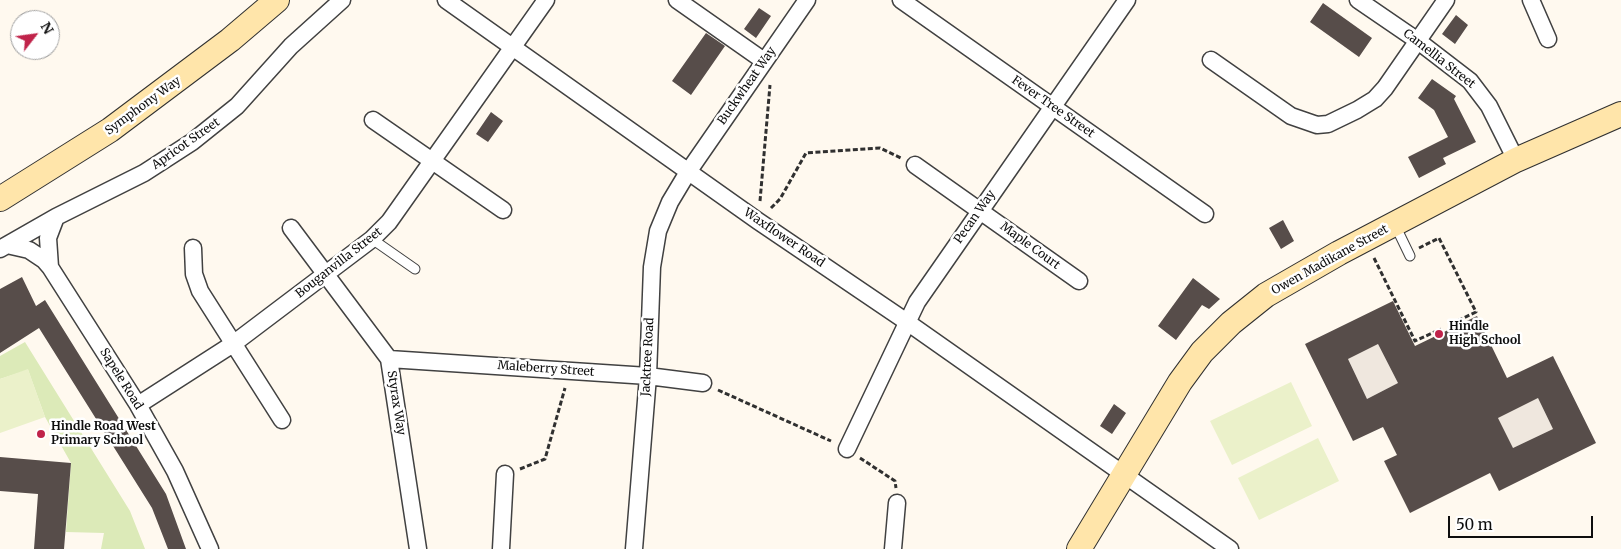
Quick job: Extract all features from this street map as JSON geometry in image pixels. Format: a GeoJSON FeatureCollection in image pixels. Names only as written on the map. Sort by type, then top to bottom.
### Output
{"type":"FeatureCollection","features":[{"type":"Feature","properties":{"kind":"street","name":"Symphony Way"},"geometry":{"type":"LineString","coordinates":[[0,199],[110,130],[230,40],[277,0]]}},
{"type":"Feature","properties":{"kind":"street","name":"Apricot Street"},"geometry":{"type":"LineString","coordinates":[[4,247],[56,217],[144,173],[211,128],[254,90],[291,46],[342,0]]}},
{"type":"Feature","properties":{"kind":"street","name":"Waxflower Road"},"geometry":{"type":"LineString","coordinates":[[446,0],[688,172],[907,322],[1230,549]]}},
{"type":"Feature","properties":{"kind":"street","name":"Bouganvilla Street"},"geometry":{"type":"LineString","coordinates":[[138,405],[233,344],[372,239],[389,222],[546,0]]}},
{"type":"Feature","properties":{"kind":"street"},"geometry":{"type":"LineString","coordinates":[[677,0],[762,65]]}},
{"type":"Feature","properties":{"kind":"street","name":"Buckwheat Way"},"geometry":{"type":"LineString","coordinates":[[688,172],[807,0]]}},
{"type":"Feature","properties":{"kind":"street","name":"Fever Tree Street"},"geometry":{"type":"LineString","coordinates":[[901,0],[1205,214]]}},
{"type":"Feature","properties":{"kind":"street","name":"Pecan Way"},"geometry":{"type":"LineString","coordinates":[[847,449],[917,302],[1127,0]]}},
{"type":"Feature","properties":{"kind":"street","name":"Camellia Street"},"geometry":{"type":"LineString","coordinates":[[1358,0],[1418,41],[1470,81],[1480,93],[1516,160]]}},
{"type":"Feature","properties":{"kind":"street"},"geometry":{"type":"LineString","coordinates":[[1211,60],[1291,116],[1317,125],[1341,119],[1375,99],[1395,76],[1446,0]]}},
{"type":"Feature","properties":{"kind":"street"},"geometry":{"type":"LineString","coordinates":[[1532,0],[1548,39]]}},
{"type":"Feature","properties":{"kind":"street","name":"Owen Madikane Street"},"geometry":{"type":"LineString","coordinates":[[1543,148],[1621,103]]}},
{"type":"Feature","properties":{"kind":"street","name":"Owen Madikane Street"},"geometry":{"type":"LineString","coordinates":[[1079,549],[1180,382],[1202,352],[1231,323],[1290,280],[1516,160],[1621,114]]}},
{"type":"Feature","properties":{"kind":"street"},"geometry":{"type":"LineString","coordinates":[[373,120],[503,210]]}},
{"type":"Feature","properties":{"kind":"street","name":"Maple Court"},"geometry":{"type":"LineString","coordinates":[[915,165],[1079,281]]}},
{"type":"Feature","properties":{"kind":"street","name":"Jacktree Road"},"geometry":{"type":"LineString","coordinates":[[634,549],[648,376],[652,267],[658,231],[670,202],[688,172]]}},
{"type":"Feature","properties":{"kind":"street","name":"Sapele Road"},"geometry":{"type":"LineString","coordinates":[[50,267],[48,238],[56,217]]}},
{"type":"Feature","properties":{"kind":"street","name":"Styrax Way"},"geometry":{"type":"LineString","coordinates":[[291,228],[389,358],[418,549]]}},
{"type":"Feature","properties":{"kind":"street","name":"Sapele Road"},"geometry":{"type":"LineString","coordinates":[[4,247],[29,250],[44,260],[50,267],[138,405],[176,471],[210,549]]}},
{"type":"Feature","properties":{"kind":"street"},"geometry":{"type":"LineString","coordinates":[[193,248],[196,282],[282,420]]}},
{"type":"Feature","properties":{"kind":"street","name":"Maleberry Street"},"geometry":{"type":"LineString","coordinates":[[389,358],[648,376],[703,383]]}},
{"type":"Feature","properties":{"kind":"street"},"geometry":{"type":"LineString","coordinates":[[501,549],[505,474]]}},
{"type":"Feature","properties":{"kind":"street"},"geometry":{"type":"LineString","coordinates":[[893,549],[897,503]]}},
{"type":"Feature","properties":{"kind":"lane"},"geometry":{"type":"LineString","coordinates":[[1395,224],[1410,256]]}},
{"type":"Feature","properties":{"kind":"lane"},"geometry":{"type":"LineString","coordinates":[[372,239],[415,269]]}},
{"type":"Feature","properties":{"kind":"path"},"geometry":{"type":"LineString","coordinates":[[758,221],[771,76],[762,65]]}},
{"type":"Feature","properties":{"kind":"path"},"geometry":{"type":"LineString","coordinates":[[758,221],[780,199],[806,153],[880,148],[915,165]]}},
{"type":"Feature","properties":{"kind":"path"},"geometry":{"type":"LineString","coordinates":[[1418,249],[1439,238],[1476,312],[1451,324]]}},
{"type":"Feature","properties":{"kind":"path"},"geometry":{"type":"LineString","coordinates":[[1365,240],[1415,341],[1441,329]]}},
{"type":"Feature","properties":{"kind":"path"},"geometry":{"type":"LineString","coordinates":[[505,474],[546,459],[570,371]]}},
{"type":"Feature","properties":{"kind":"path"},"geometry":{"type":"LineString","coordinates":[[703,383],[847,449],[895,481],[897,503]]}},
{"type":"Feature","properties":{"kind":"green space"},"geometry":{"type":"Polygon","coordinates":[[[25,342],[130,511],[145,549],[101,549],[104,533],[66,532],[71,463],[45,417],[28,370],[0,379],[0,356],[25,342]]]}},
{"type":"Feature","properties":{"kind":"green space"},"geometry":{"type":"Polygon","coordinates":[[[28,369],[45,417],[0,433],[0,379],[28,369]]]}},
{"type":"Feature","properties":{"kind":"green space"},"geometry":{"type":"Polygon","coordinates":[[[1291,382],[1312,426],[1232,465],[1210,421],[1291,382]]]}},
{"type":"Feature","properties":{"kind":"green space"},"geometry":{"type":"Polygon","coordinates":[[[1318,438],[1339,481],[1259,520],[1238,478],[1318,438]]]}},
{"type":"Feature","properties":{"kind":"shaded area"},"geometry":{"type":"Polygon","coordinates":[[[1378,344],[1398,383],[1367,399],[1348,359],[1378,344]]]}},
{"type":"Feature","properties":{"kind":"shaded area"},"geometry":{"type":"Polygon","coordinates":[[[1538,398],[1553,429],[1513,448],[1498,418],[1538,398]]]}},
{"type":"Feature","properties":{"kind":"building"},"geometry":{"type":"Polygon","coordinates":[[[1323,3],[1372,38],[1359,57],[1310,22],[1323,3]]]}},
{"type":"Feature","properties":{"kind":"building"},"geometry":{"type":"Polygon","coordinates":[[[759,8],[771,16],[756,38],[744,29],[759,8]]]}},
{"type":"Feature","properties":{"kind":"building"},"geometry":{"type":"Polygon","coordinates":[[[1456,15],[1468,25],[1455,44],[1442,34],[1456,15]]]}},
{"type":"Feature","properties":{"kind":"building"},"geometry":{"type":"Polygon","coordinates":[[[706,33],[725,46],[691,95],[672,81],[706,33]]]}},
{"type":"Feature","properties":{"kind":"building"},"geometry":{"type":"Polygon","coordinates":[[[1432,79],[1456,96],[1454,99],[1476,142],[1443,158],[1446,164],[1419,178],[1408,157],[1448,137],[1434,110],[1418,98],[1432,79]]]}},
{"type":"Feature","properties":{"kind":"building"},"geometry":{"type":"Polygon","coordinates":[[[491,112],[503,121],[488,142],[476,134],[491,112]]]}},
{"type":"Feature","properties":{"kind":"building"},"geometry":{"type":"Polygon","coordinates":[[[1283,220],[1294,241],[1281,249],[1269,228],[1283,220]]]}},
{"type":"Feature","properties":{"kind":"building"},"geometry":{"type":"Polygon","coordinates":[[[22,277],[36,306],[45,300],[166,494],[186,549],[168,549],[152,508],[39,328],[0,353],[0,289],[22,277]]]}},
{"type":"Feature","properties":{"kind":"building"},"geometry":{"type":"Polygon","coordinates":[[[1193,278],[1220,299],[1209,309],[1202,305],[1176,340],[1158,326],[1193,278]]]}},
{"type":"Feature","properties":{"kind":"building"},"geometry":{"type":"Polygon","coordinates":[[[1393,301],[1415,346],[1477,316],[1507,378],[1553,356],[1596,443],[1499,491],[1490,473],[1410,513],[1384,461],[1397,455],[1383,427],[1353,441],[1305,344],[1393,301]],[[1378,344],[1348,359],[1367,399],[1398,383],[1378,344]],[[1538,398],[1498,418],[1513,448],[1553,429],[1538,398]]]}},
{"type":"Feature","properties":{"kind":"building"},"geometry":{"type":"Polygon","coordinates":[[[1114,404],[1126,413],[1112,434],[1100,426],[1114,404]]]}},
{"type":"Feature","properties":{"kind":"building"},"geometry":{"type":"Polygon","coordinates":[[[0,457],[71,463],[64,549],[34,549],[38,494],[0,491],[0,457]]]}},
{"type":"Feature","properties":{"kind":"place","name":"Hindle High School"},"geometry":{"type":"Point","coordinates":[1439,334]}},
{"type":"Feature","properties":{"kind":"place","name":"Hindle Road West Primary School"},"geometry":{"type":"Point","coordinates":[41,434]}}]}
